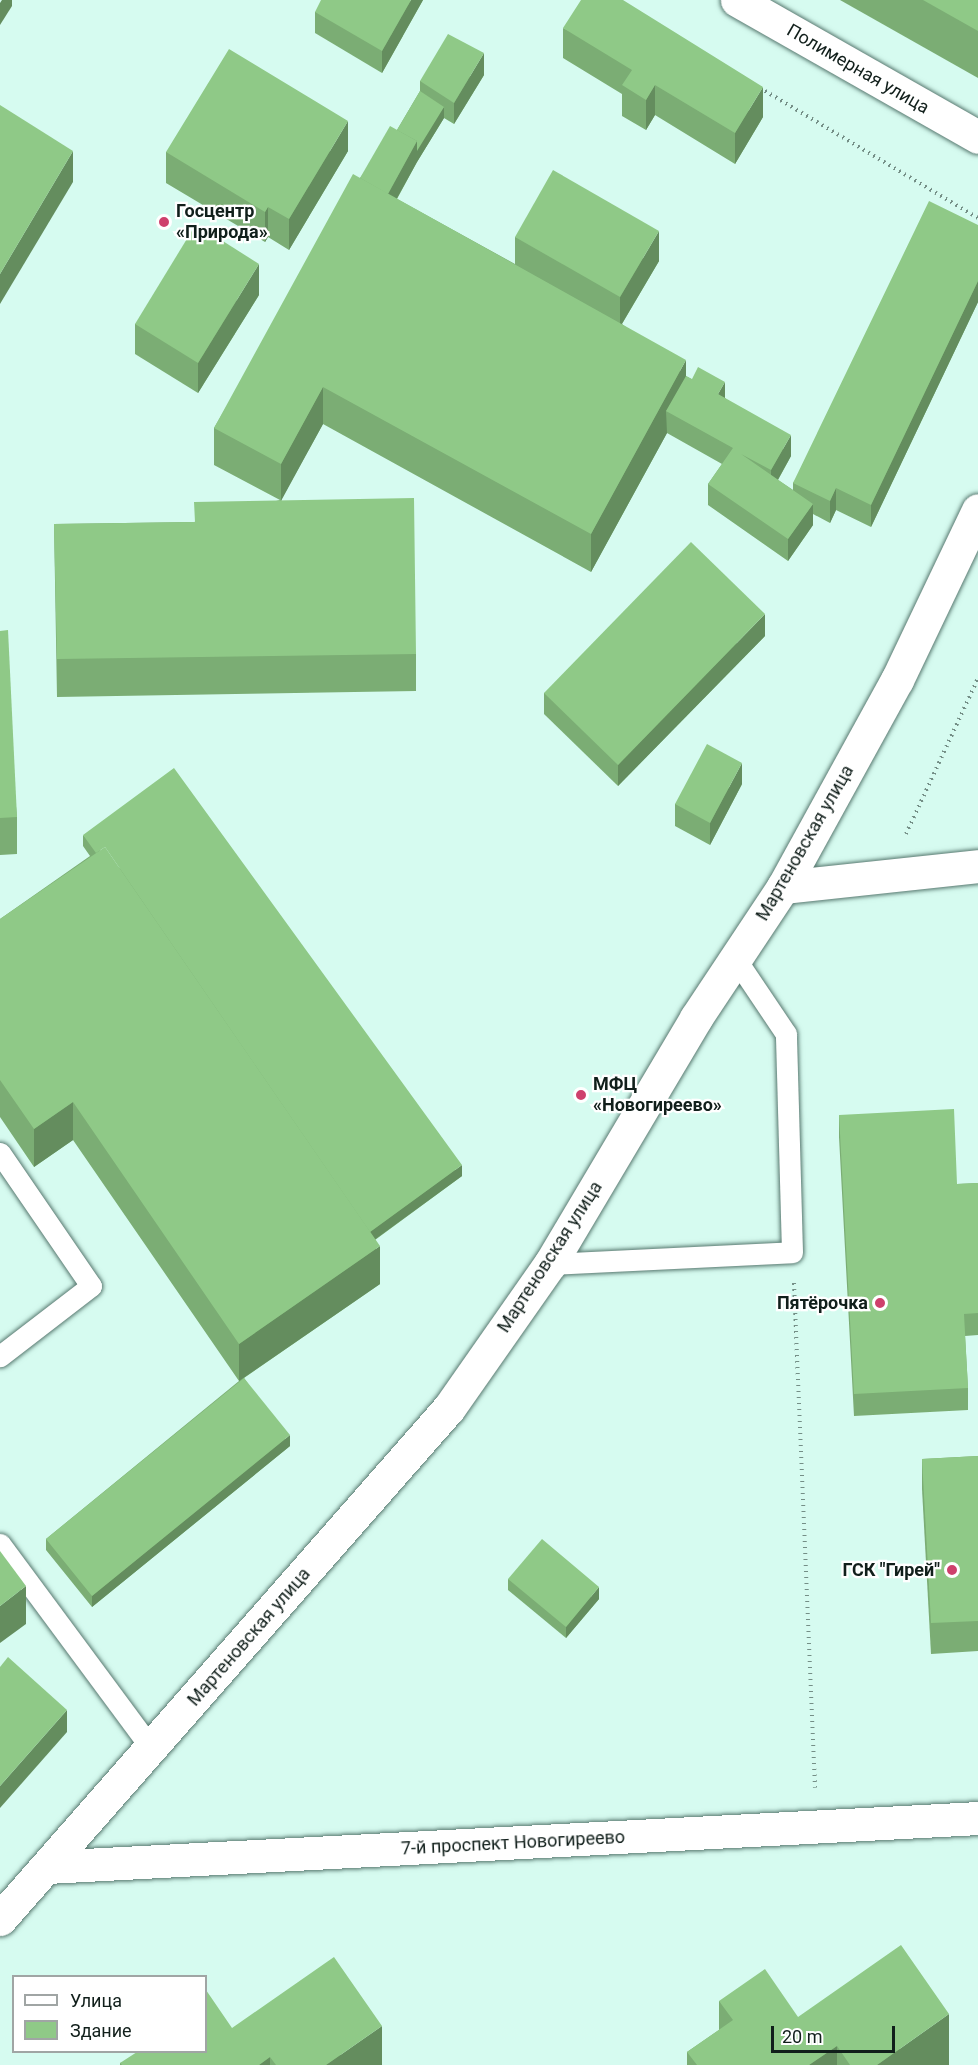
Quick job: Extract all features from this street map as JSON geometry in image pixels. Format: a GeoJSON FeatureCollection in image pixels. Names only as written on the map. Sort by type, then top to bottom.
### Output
{"type":"FeatureCollection","features":[{"type":"Feature","properties":{"kind":"street","name":"Полимерная улица"},"geometry":{"type":"LineString","coordinates":[[739,0],[978,137]]}},
{"type":"Feature","properties":{"kind":"street","name":"Мартеновская улица"},"geometry":{"type":"LineString","coordinates":[[0,1919],[449,1408],[550,1264],[696,1017],[783,887],[968,552],[978,510]]}},
{"type":"Feature","properties":{"kind":"street"},"geometry":{"type":"LineString","coordinates":[[783,887],[978,866]]}},
{"type":"Feature","properties":{"kind":"street","name":"7-й проспект Новогиреево"},"geometry":{"type":"LineString","coordinates":[[47,1867],[978,1818]]}},
{"type":"Feature","properties":{"kind":"lane"},"geometry":{"type":"LineString","coordinates":[[550,1264],[792,1252],[786,1034],[735,958]]}},
{"type":"Feature","properties":{"kind":"lane"},"geometry":{"type":"LineString","coordinates":[[0,1153],[91,1286],[0,1356]]}},
{"type":"Feature","properties":{"kind":"lane"},"geometry":{"type":"LineString","coordinates":[[0,1544],[151,1749]]}},
{"type":"Feature","properties":{"kind":"path"},"geometry":{"type":"LineString","coordinates":[[754,85],[978,218]]}},
{"type":"Feature","properties":{"kind":"path"},"geometry":{"type":"LineString","coordinates":[[906,834],[978,678]]}},
{"type":"Feature","properties":{"kind":"path"},"geometry":{"type":"LineString","coordinates":[[792,1252],[817,1826]]}},
{"type":"Feature","properties":{"kind":"building"},"geometry":{"type":"Polygon","coordinates":[[[321,0],[411,0],[382,51],[315,12],[321,0]]]}},
{"type":"Feature","properties":{"kind":"building"},"geometry":{"type":"Polygon","coordinates":[[[581,0],[623,0],[763,87],[735,133],[655,85],[646,100],[622,85],[632,70],[563,28],[581,0]]]}},
{"type":"Feature","properties":{"kind":"building"},"geometry":{"type":"Polygon","coordinates":[[[923,0],[978,0],[978,31],[923,0]]]}},
{"type":"Feature","properties":{"kind":"building"},"geometry":{"type":"Polygon","coordinates":[[[448,34],[484,53],[454,103],[420,81],[448,34]]]}},
{"type":"Feature","properties":{"kind":"building"},"geometry":{"type":"Polygon","coordinates":[[[229,49],[348,121],[289,219],[268,207],[265,212],[166,152],[229,49]]]}},
{"type":"Feature","properties":{"kind":"building"},"geometry":{"type":"Polygon","coordinates":[[[420,91],[444,107],[417,151],[417,141],[397,130],[420,91]]]}},
{"type":"Feature","properties":{"kind":"building"},"geometry":{"type":"Polygon","coordinates":[[[0,105],[73,151],[0,274],[0,105]]]}},
{"type":"Feature","properties":{"kind":"building"},"geometry":{"type":"Polygon","coordinates":[[[390,126],[417,141],[388,194],[360,178],[390,126]]]}},
{"type":"Feature","properties":{"kind":"building"},"geometry":{"type":"Polygon","coordinates":[[[553,170],[659,231],[620,297],[515,237],[553,170]]]}},
{"type":"Feature","properties":{"kind":"building"},"geometry":{"type":"Polygon","coordinates":[[[353,174],[686,360],[591,534],[323,387],[281,464],[214,428],[353,174]]]}},
{"type":"Feature","properties":{"kind":"building"},"geometry":{"type":"Polygon","coordinates":[[[929,201],[978,225],[978,281],[871,505],[836,488],[830,501],[793,483],[929,201]]]}},
{"type":"Feature","properties":{"kind":"building"},"geometry":{"type":"Polygon","coordinates":[[[196,224],[259,264],[198,363],[135,324],[196,224]]]}},
{"type":"Feature","properties":{"kind":"building"},"geometry":{"type":"Polygon","coordinates":[[[698,367],[725,382],[718,394],[791,435],[771,470],[741,454],[813,504],[788,539],[708,484],[733,448],[666,411],[686,376],[692,379],[698,367]]]}},
{"type":"Feature","properties":{"kind":"building"},"geometry":{"type":"Polygon","coordinates":[[[414,498],[416,654],[57,659],[54,524],[195,522],[194,502],[414,498]]]}},
{"type":"Feature","properties":{"kind":"building"},"geometry":{"type":"Polygon","coordinates":[[[691,542],[765,614],[618,765],[544,693],[691,542]]]}},
{"type":"Feature","properties":{"kind":"building"},"geometry":{"type":"Polygon","coordinates":[[[8,630],[17,817],[0,818],[0,631],[8,630]]]}},
{"type":"Feature","properties":{"kind":"building"},"geometry":{"type":"Polygon","coordinates":[[[707,744],[742,763],[710,823],[675,804],[707,744]]]}},
{"type":"Feature","properties":{"kind":"building"},"geometry":{"type":"Polygon","coordinates":[[[174,768],[462,1165],[370,1232],[105,847],[96,853],[83,835],[174,768]]]}},
{"type":"Feature","properties":{"kind":"building"},"geometry":{"type":"Polygon","coordinates":[[[105,847],[380,1246],[239,1344],[73,1102],[34,1129],[0,1080],[0,919],[105,847]]]}},
{"type":"Feature","properties":{"kind":"building"},"geometry":{"type":"Polygon","coordinates":[[[954,1109],[957,1184],[978,1183],[978,1313],[964,1314],[968,1388],[854,1394],[839,1115],[954,1109]]]}},
{"type":"Feature","properties":{"kind":"building"},"geometry":{"type":"Polygon","coordinates":[[[244,1378],[290,1435],[92,1596],[46,1539],[244,1378]]]}},
{"type":"Feature","properties":{"kind":"building","name":"ГСК \"Гирей\""},"geometry":{"type":"Polygon","coordinates":[[[978,1456],[978,1621],[931,1623],[922,1459],[978,1456]]]}},
{"type":"Feature","properties":{"kind":"building"},"geometry":{"type":"Polygon","coordinates":[[[542,1539],[599,1587],[566,1627],[508,1579],[542,1539]]]}},
{"type":"Feature","properties":{"kind":"building"},"geometry":{"type":"Polygon","coordinates":[[[0,1551],[26,1586],[0,1606],[0,1551]]]}},
{"type":"Feature","properties":{"kind":"building"},"geometry":{"type":"Polygon","coordinates":[[[8,1657],[67,1710],[0,1786],[0,1667],[8,1657]]]}},
{"type":"Feature","properties":{"kind":"building"},"geometry":{"type":"Polygon","coordinates":[[[901,1945],[949,2014],[877,2065],[850,2065],[837,2046],[809,2065],[697,2065],[687,2052],[733,2020],[719,2001],[765,1969],[798,2017],[901,1945]]]}},
{"type":"Feature","properties":{"kind":"building"},"geometry":{"type":"Polygon","coordinates":[[[334,1957],[382,2026],[326,2065],[276,2065],[270,2057],[259,2065],[122,2065],[120,2063],[135,2053],[207,2053],[207,1991],[232,2028],[334,1957]]]}},
{"type":"Feature","properties":{"kind":"place","name":"Госцентр «Природа»"},"geometry":{"type":"Point","coordinates":[164,222]}},
{"type":"Feature","properties":{"kind":"place","name":"МФЦ «Новогиреево»"},"geometry":{"type":"Point","coordinates":[581,1095]}},
{"type":"Feature","properties":{"kind":"place","name":"Пятёрочка"},"geometry":{"type":"Point","coordinates":[880,1303]}},
{"type":"Feature","properties":{"kind":"place","name":"ГСК \"Гирей\""},"geometry":{"type":"Point","coordinates":[952,1570]}}]}
